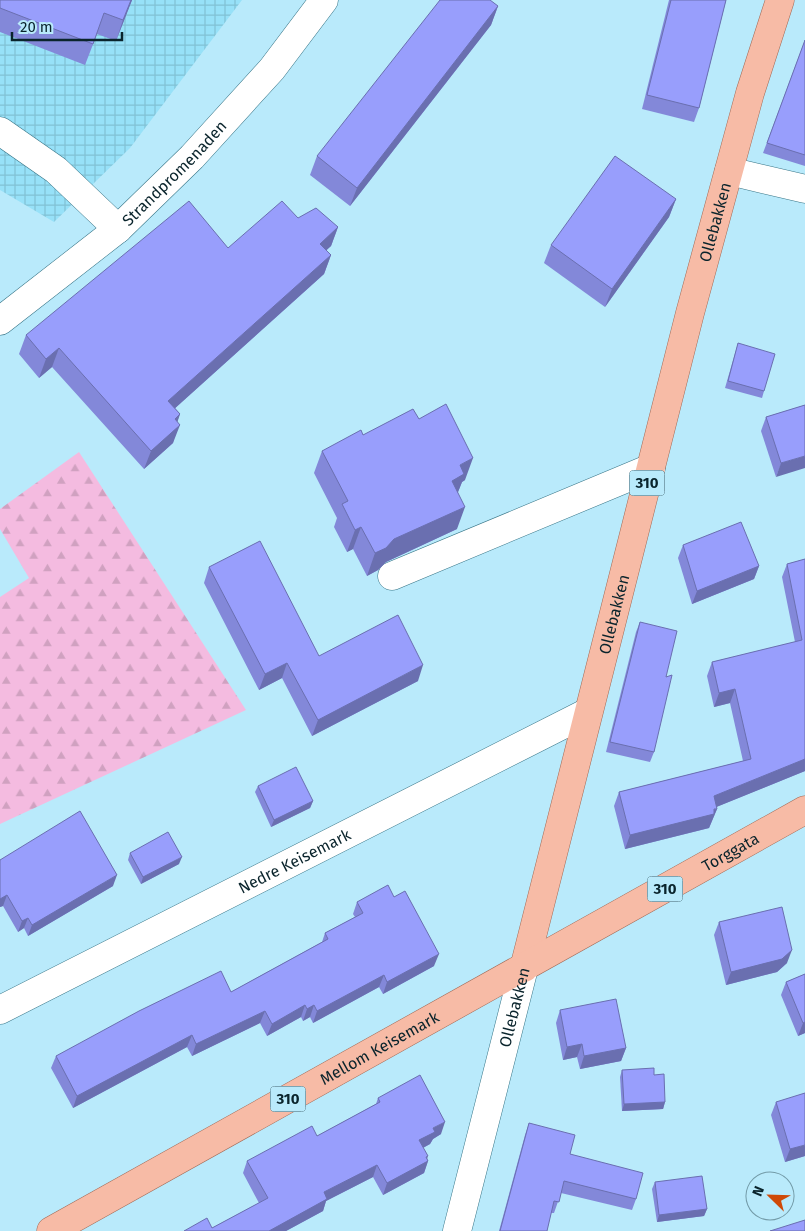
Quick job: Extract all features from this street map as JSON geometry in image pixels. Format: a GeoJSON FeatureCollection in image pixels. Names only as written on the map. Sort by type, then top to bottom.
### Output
{"type":"FeatureCollection","features":[{"type":"Feature","properties":{"kind":"main road","name":"Ollebakken"},"geometry":{"type":"LineString","coordinates":[[524,968],[588,712],[729,171],[750,94],[780,0]]}},
{"type":"Feature","properties":{"kind":"main road","name":"Torggata"},"geometry":{"type":"LineString","coordinates":[[524,968],[805,810]]}},
{"type":"Feature","properties":{"kind":"main road","name":"Mellom Keisemark"},"geometry":{"type":"LineString","coordinates":[[51,1231],[524,968]]}},
{"type":"Feature","properties":{"kind":"street","name":"Strandpromenaden"},"geometry":{"type":"LineString","coordinates":[[0,321],[118,229],[192,157],[266,76],[324,0]]}},
{"type":"Feature","properties":{"kind":"street"},"geometry":{"type":"LineString","coordinates":[[0,131],[56,170],[118,229]]}},
{"type":"Feature","properties":{"kind":"street"},"geometry":{"type":"LineString","coordinates":[[729,171],[805,190]]}},
{"type":"Feature","properties":{"kind":"street"},"geometry":{"type":"LineString","coordinates":[[392,576],[651,468]]}},
{"type":"Feature","properties":{"kind":"street","name":"Nedre Keisemark"},"geometry":{"type":"LineString","coordinates":[[0,1010],[588,712]]}},
{"type":"Feature","properties":{"kind":"street","name":"Ollebakken"},"geometry":{"type":"LineString","coordinates":[[457,1231],[524,968]]}},
{"type":"Feature","properties":{"kind":"shaded area"},"geometry":{"type":"Polygon","coordinates":[[[0,0],[242,0],[130,148],[54,222],[0,190],[0,0]]]}},
{"type":"Feature","properties":{"kind":"green space"},"geometry":{"type":"Polygon","coordinates":[[[79,452],[246,710],[0,824],[0,597],[29,578],[0,529],[0,509],[79,452]]]}},
{"type":"Feature","properties":{"kind":"building"},"geometry":{"type":"Polygon","coordinates":[[[0,0],[131,0],[123,20],[104,13],[93,44],[0,8],[0,0]]]}},
{"type":"Feature","properties":{"kind":"building"},"geometry":{"type":"Polygon","coordinates":[[[440,0],[490,0],[498,6],[357,188],[317,156],[440,0]]]}},
{"type":"Feature","properties":{"kind":"building"},"geometry":{"type":"Polygon","coordinates":[[[671,0],[726,0],[699,108],[647,95],[671,0]]]}},
{"type":"Feature","properties":{"kind":"building"},"geometry":{"type":"Polygon","coordinates":[[[805,40],[805,155],[767,143],[805,40]]]}},
{"type":"Feature","properties":{"kind":"building"},"geometry":{"type":"Polygon","coordinates":[[[615,156],[676,199],[612,289],[551,245],[615,156]]]}},
{"type":"Feature","properties":{"kind":"building"},"geometry":{"type":"Polygon","coordinates":[[[189,201],[228,248],[282,201],[298,218],[316,208],[338,227],[320,244],[331,255],[168,401],[180,414],[175,419],[180,425],[151,451],[59,348],[46,359],[26,335],[189,201]]]}},
{"type":"Feature","properties":{"kind":"building"},"geometry":{"type":"Polygon","coordinates":[[[738,343],[775,354],[764,391],[728,381],[738,343]]]}},
{"type":"Feature","properties":{"kind":"building"},"geometry":{"type":"Polygon","coordinates":[[[446,404],[473,458],[460,465],[464,474],[452,481],[465,507],[394,539],[386,548],[375,553],[361,527],[355,530],[342,504],[348,501],[322,451],[361,430],[363,435],[413,409],[419,419],[446,404]]]}},
{"type":"Feature","properties":{"kind":"building"},"geometry":{"type":"Polygon","coordinates":[[[805,405],[805,456],[781,463],[766,417],[805,405]]]}},
{"type":"Feature","properties":{"kind":"building"},"geometry":{"type":"Polygon","coordinates":[[[741,522],[759,566],[697,591],[683,545],[741,522]]]}},
{"type":"Feature","properties":{"kind":"building"},"geometry":{"type":"Polygon","coordinates":[[[260,541],[319,656],[398,615],[423,665],[318,720],[287,663],[265,674],[209,567],[260,541]]]}},
{"type":"Feature","properties":{"kind":"building"},"geometry":{"type":"Polygon","coordinates":[[[805,559],[805,759],[714,796],[717,809],[714,809],[714,814],[630,835],[619,792],[751,759],[735,689],[719,693],[712,662],[802,640],[787,564],[805,559]]]}},
{"type":"Feature","properties":{"kind":"building"},"geometry":{"type":"Polygon","coordinates":[[[640,622],[677,631],[666,677],[672,675],[654,752],[610,742],[640,622]]]}},
{"type":"Feature","properties":{"kind":"building"},"geometry":{"type":"Polygon","coordinates":[[[296,767],[313,801],[274,820],[258,786],[296,767]]]}},
{"type":"Feature","properties":{"kind":"building"},"geometry":{"type":"Polygon","coordinates":[[[80,811],[117,875],[32,925],[28,918],[22,921],[7,895],[0,899],[0,860],[80,811]]]}},
{"type":"Feature","properties":{"kind":"building"},"geometry":{"type":"Polygon","coordinates":[[[168,832],[182,857],[143,877],[130,853],[168,832]]]}},
{"type":"Feature","properties":{"kind":"building"},"geometry":{"type":"Polygon","coordinates":[[[388,885],[394,897],[405,891],[439,954],[387,982],[384,975],[317,1011],[314,1005],[307,1009],[305,1005],[272,1024],[265,1011],[196,1044],[192,1035],[77,1096],[56,1056],[139,1011],[221,971],[231,992],[328,939],[325,933],[363,913],[357,902],[388,885]]]}},
{"type":"Feature","properties":{"kind":"building"},"geometry":{"type":"Polygon","coordinates":[[[782,907],[792,950],[782,959],[731,972],[719,922],[782,907]]]}},
{"type":"Feature","properties":{"kind":"building"},"geometry":{"type":"Polygon","coordinates":[[[805,974],[805,1022],[803,1023],[786,982],[805,974]]]}},
{"type":"Feature","properties":{"kind":"building"},"geometry":{"type":"Polygon","coordinates":[[[616,999],[626,1048],[584,1056],[582,1044],[567,1047],[560,1010],[616,999]]]}},
{"type":"Feature","properties":{"kind":"building"},"geometry":{"type":"Polygon","coordinates":[[[654,1068],[654,1075],[664,1074],[665,1102],[624,1104],[622,1070],[654,1068]]]}},
{"type":"Feature","properties":{"kind":"building"},"geometry":{"type":"Polygon","coordinates":[[[420,1075],[445,1122],[433,1128],[435,1132],[419,1140],[428,1156],[426,1157],[428,1161],[387,1183],[377,1165],[324,1192],[327,1199],[269,1231],[184,1231],[207,1218],[212,1228],[268,1198],[247,1161],[312,1126],[317,1136],[380,1102],[378,1098],[420,1075]]]}},
{"type":"Feature","properties":{"kind":"building"},"geometry":{"type":"Polygon","coordinates":[[[805,1093],[805,1145],[790,1149],[776,1102],[805,1093]]]}},
{"type":"Feature","properties":{"kind":"building"},"geometry":{"type":"Polygon","coordinates":[[[529,1123],[575,1135],[570,1154],[643,1173],[636,1199],[564,1181],[559,1202],[554,1201],[547,1231],[500,1231],[529,1123]]]}},
{"type":"Feature","properties":{"kind":"building"},"geometry":{"type":"Polygon","coordinates":[[[702,1176],[707,1209],[659,1215],[655,1182],[702,1176]]]}},
{"type":"Feature","properties":{"kind":"building"},"geometry":{"type":"Polygon","coordinates":[[[805,1220],[805,1231],[770,1231],[805,1220]]]}}]}
